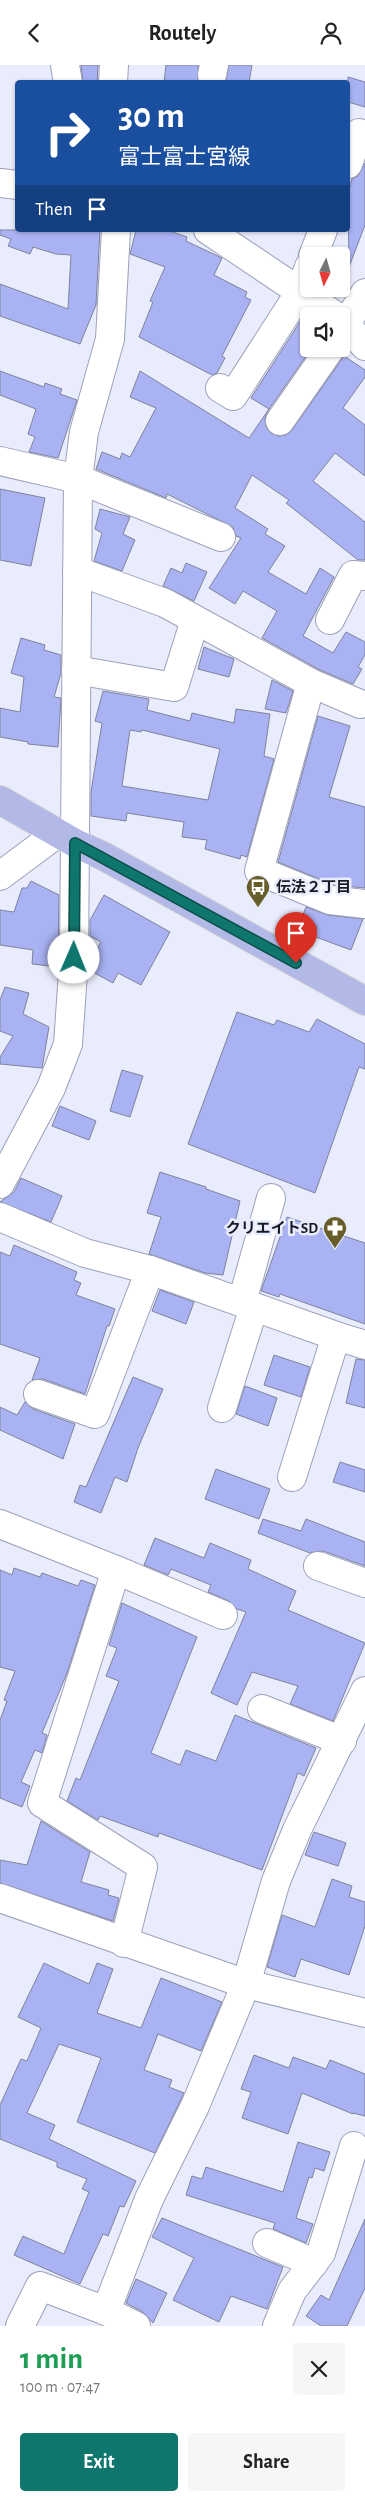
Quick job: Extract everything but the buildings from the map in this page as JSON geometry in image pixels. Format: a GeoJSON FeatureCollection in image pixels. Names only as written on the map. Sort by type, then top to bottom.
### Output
{"type":"FeatureCollection","features":[{"type":"Feature","properties":{"kind":"main road"},"geometry":{"type":"LineString","coordinates":[[0,800],[365,1001]]}},
{"type":"Feature","properties":{"kind":"street"},"geometry":{"type":"LineString","coordinates":[[65,65],[68,80]]}},
{"type":"Feature","properties":{"kind":"street"},"geometry":{"type":"LineString","coordinates":[[113,80],[114,65]]}},
{"type":"Feature","properties":{"kind":"street"},"geometry":{"type":"LineString","coordinates":[[350,158],[359,133]]}},
{"type":"Feature","properties":{"kind":"street"},"geometry":{"type":"LineString","coordinates":[[0,183],[15,185]]}},
{"type":"Feature","properties":{"kind":"street"},"geometry":{"type":"LineString","coordinates":[[0,1184],[51,1088],[68,1044],[74,958],[67,838],[76,670],[78,479],[84,431],[110,339],[116,232]]}},
{"type":"Feature","properties":{"kind":"street"},"geometry":{"type":"LineString","coordinates":[[212,232],[300,278]]}},
{"type":"Feature","properties":{"kind":"street"},"geometry":{"type":"LineString","coordinates":[[316,247],[322,232]]}},
{"type":"Feature","properties":{"kind":"street"},"geometry":{"type":"LineString","coordinates":[[220,388],[233,396],[300,287]]}},
{"type":"Feature","properties":{"kind":"street"},"geometry":{"type":"LineString","coordinates":[[350,312],[365,293]]}},
{"type":"Feature","properties":{"kind":"street"},"geometry":{"type":"LineString","coordinates":[[319,297],[327,307]]}},
{"type":"Feature","properties":{"kind":"street"},"geometry":{"type":"LineString","coordinates":[[350,332],[365,346]]}},
{"type":"Feature","properties":{"kind":"street"},"geometry":{"type":"LineString","coordinates":[[280,421],[324,357]]}},
{"type":"Feature","properties":{"kind":"street"},"geometry":{"type":"LineString","coordinates":[[0,461],[78,479],[221,537]]}},
{"type":"Feature","properties":{"kind":"street"},"geometry":{"type":"LineString","coordinates":[[77,571],[165,603],[311,683],[360,704]]}},
{"type":"Feature","properties":{"kind":"street"},"geometry":{"type":"LineString","coordinates":[[330,620],[353,575],[365,576]]}},
{"type":"Feature","properties":{"kind":"street"},"geometry":{"type":"LineString","coordinates":[[76,670],[174,687],[196,620]]}},
{"type":"Feature","properties":{"kind":"street"},"geometry":{"type":"LineString","coordinates":[[311,683],[259,871],[330,900],[365,904]]}},
{"type":"Feature","properties":{"kind":"street"},"geometry":{"type":"LineString","coordinates":[[0,876],[67,838]]}},
{"type":"Feature","properties":{"kind":"street"},"geometry":{"type":"LineString","coordinates":[[222,1408],[248,1305],[271,1198]]}},
{"type":"Feature","properties":{"kind":"street"},"geometry":{"type":"LineString","coordinates":[[0,1217],[85,1253],[150,1270],[365,1345]]}},
{"type":"Feature","properties":{"kind":"street"},"geometry":{"type":"LineString","coordinates":[[38,1394],[95,1414],[150,1270]]}},
{"type":"Feature","properties":{"kind":"street"},"geometry":{"type":"LineString","coordinates":[[292,1477],[336,1336]]}},
{"type":"Feature","properties":{"kind":"street"},"geometry":{"type":"LineString","coordinates":[[0,1524],[116,1569],[222,1615]]}},
{"type":"Feature","properties":{"kind":"street"},"geometry":{"type":"LineString","coordinates":[[318,1566],[365,1583]]}},
{"type":"Feature","properties":{"kind":"street"},"geometry":{"type":"LineString","coordinates":[[116,1569],[42,1803],[144,1867],[124,1943]]}},
{"type":"Feature","properties":{"kind":"street"},"geometry":{"type":"LineString","coordinates":[[106,2311],[149,2199],[196,2105],[246,1983],[276,1881],[290,1847],[365,1691]]}},
{"type":"Feature","properties":{"kind":"street"},"geometry":{"type":"LineString","coordinates":[[262,1709],[342,1741]]}},
{"type":"Feature","properties":{"kind":"street"},"geometry":{"type":"LineString","coordinates":[[0,1898],[124,1943],[246,1983],[365,2013]]}},
{"type":"Feature","properties":{"kind":"street"},"geometry":{"type":"LineString","coordinates":[[277,2326],[292,2291],[321,2253],[354,2145]]}},
{"type":"Feature","properties":{"kind":"street"},"geometry":{"type":"LineString","coordinates":[[267,2243],[314,2263]]}},
{"type":"Feature","properties":{"kind":"street"},"geometry":{"type":"LineString","coordinates":[[20,2326],[40,2286],[106,2311],[136,2326]]}},
{"type":"Feature","properties":{"kind":"place","name":"伝法２丁目"},"geometry":{"type":"Point","coordinates":[258,908]}},
{"type":"Feature","properties":{"kind":"place","name":"クリエイトSD"},"geometry":{"type":"Point","coordinates":[335,1249]}},
{"type":"Feature","properties":{"kind":"route"},"geometry":{"type":"LineString","coordinates":[[74,958],[75,843],[105,857],[296,963]]}}]}
